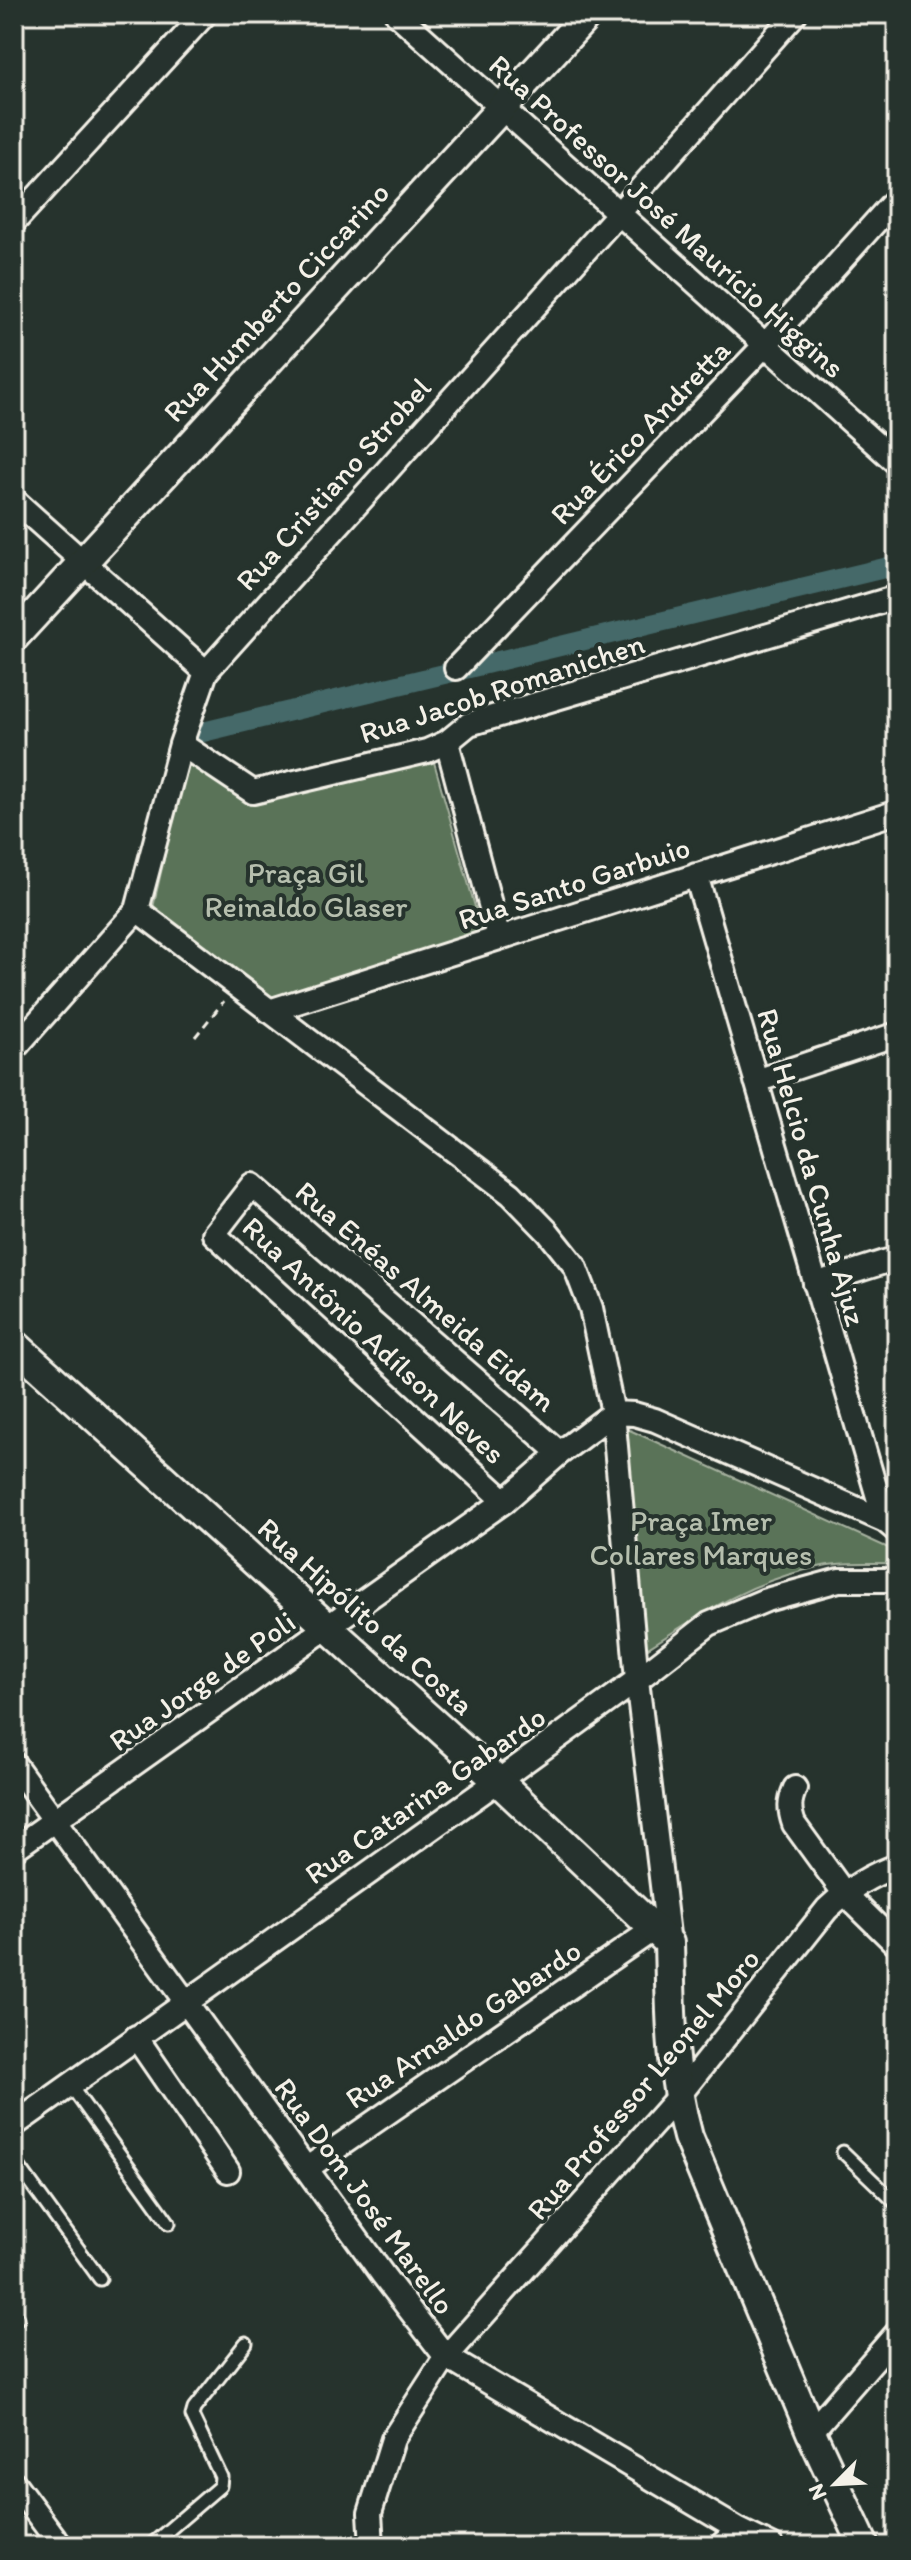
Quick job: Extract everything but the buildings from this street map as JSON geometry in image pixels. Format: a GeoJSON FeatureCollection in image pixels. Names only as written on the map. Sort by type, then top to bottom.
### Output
{"type":"FeatureCollection","features":[{"type":"Feature","properties":{"kind":"street"},"geometry":{"type":"LineString","coordinates":[[14,222],[205,14]]}},
{"type":"Feature","properties":{"kind":"street","name":"Rua Professor José Maurício Higgins"},"geometry":{"type":"LineString","coordinates":[[397,14],[897,463]]}},
{"type":"Feature","properties":{"kind":"street","name":"Rua Humberto Ciccarino"},"geometry":{"type":"LineString","coordinates":[[14,637],[588,14]]}},
{"type":"Feature","properties":{"kind":"street","name":"Rua Cristiano Strobel"},"geometry":{"type":"LineString","coordinates":[[14,1049],[137,910],[181,744],[206,672],[795,14]]}},
{"type":"Feature","properties":{"kind":"street","name":"Rua Érico Andretta"},"geometry":{"type":"LineString","coordinates":[[456,668],[765,345],[897,198]]}},
{"type":"Feature","properties":{"kind":"street"},"geometry":{"type":"LineString","coordinates":[[14,500],[206,672]]}},
{"type":"Feature","properties":{"kind":"street","name":"Rua Jacob Romanichen"},"geometry":{"type":"LineString","coordinates":[[181,744],[253,792],[427,751],[447,742],[469,724],[897,597]]}},
{"type":"Feature","properties":{"kind":"street"},"geometry":{"type":"LineString","coordinates":[[447,742],[499,938]]}},
{"type":"Feature","properties":{"kind":"street","name":"Rua Santo Garbuio"},"geometry":{"type":"LineString","coordinates":[[269,1011],[897,812]]}},
{"type":"Feature","properties":{"kind":"street","name":"Rua Helcio da Cunha Ajuz"},"geometry":{"type":"LineString","coordinates":[[696,875],[815,1284],[891,1526]]}},
{"type":"Feature","properties":{"kind":"street"},"geometry":{"type":"LineString","coordinates":[[137,910],[511,1194],[548,1232],[575,1266],[591,1308],[613,1413],[677,2098],[688,2137],[811,2432],[864,2546]]}},
{"type":"Feature","properties":{"kind":"street"},"geometry":{"type":"LineString","coordinates":[[756,1081],[897,1034]]}},
{"type":"Feature","properties":{"kind":"street","name":"Rua Enéas Almeida Eidam"},"geometry":{"type":"LineString","coordinates":[[252,1185],[560,1453]]}},
{"type":"Feature","properties":{"kind":"street","name":"Rua Antônio Adílson Neves"},"geometry":{"type":"LineString","coordinates":[[252,1185],[214,1234],[505,1501]]}},
{"type":"Feature","properties":{"kind":"street"},"geometry":{"type":"LineString","coordinates":[[815,1284],[897,1258]]}},
{"type":"Feature","properties":{"kind":"street","name":"Rua Hipólito da Costa"},"geometry":{"type":"LineString","coordinates":[[14,1344],[498,1781],[662,1936]]}},
{"type":"Feature","properties":{"kind":"street"},"geometry":{"type":"LineString","coordinates":[[613,1413],[634,1414],[655,1420],[891,1526]]}},
{"type":"Feature","properties":{"kind":"street","name":"Rua Jorge de Poli"},"geometry":{"type":"LineString","coordinates":[[14,1849],[505,1501],[560,1453],[613,1413]]}},
{"type":"Feature","properties":{"kind":"street","name":"Rua Catarina Gabardo"},"geometry":{"type":"LineString","coordinates":[[14,2125],[498,1781],[709,1624],[766,1600],[839,1580],[897,1580]]}},
{"type":"Feature","properties":{"kind":"street","name":"Rua Dom José Marello"},"geometry":{"type":"LineString","coordinates":[[14,1764],[306,2169],[446,2357],[739,2530],[772,2546]]}},
{"type":"Feature","properties":{"kind":"street"},"geometry":{"type":"LineString","coordinates":[[795,1788],[789,1801],[794,1824],[844,1893],[897,1945]]}},
{"type":"Feature","properties":{"kind":"street","name":"Rua Professor Leonel Moro"},"geometry":{"type":"LineString","coordinates":[[372,2546],[370,2513],[393,2439],[446,2357],[677,2098],[827,1909],[844,1893],[878,1872],[897,1866]]}},
{"type":"Feature","properties":{"kind":"street","name":"Rua Arnaldo Gabardo"},"geometry":{"type":"LineString","coordinates":[[306,2169],[662,1936]]}},
{"type":"Feature","properties":{"kind":"street"},"geometry":{"type":"LineString","coordinates":[[136,2037],[228,2171]]}},
{"type":"Feature","properties":{"kind":"street"},"geometry":{"type":"LineString","coordinates":[[811,2432],[897,2333]]}},
{"type":"Feature","properties":{"kind":"street"},"geometry":{"type":"LineString","coordinates":[[14,2483],[61,2546]]}},
{"type":"Feature","properties":{"kind":"street"},"geometry":{"type":"LineString","coordinates":[[720,2546],[739,2530]]}},
{"type":"Feature","properties":{"kind":"lane"},"geometry":{"type":"LineString","coordinates":[[70,2085],[169,2223]]}},
{"type":"Feature","properties":{"kind":"lane"},"geometry":{"type":"LineString","coordinates":[[843,2152],[897,2204]]}},
{"type":"Feature","properties":{"kind":"lane"},"geometry":{"type":"LineString","coordinates":[[14,2160],[100,2279]]}},
{"type":"Feature","properties":{"kind":"lane"},"geometry":{"type":"LineString","coordinates":[[150,2546],[220,2486],[221,2477],[192,2416],[194,2409],[246,2343]]}},
{"type":"Feature","properties":{"kind":"path"},"geometry":{"type":"LineString","coordinates":[[195,1037],[237,986]]}},
{"type":"Feature","properties":{"kind":"green space","name":"Praça Gil Reinaldo Glaser"},"geometry":{"type":"Polygon","coordinates":[[[432,755],[483,935],[272,999],[152,912],[186,761],[250,805],[432,755]]]}},
{"type":"Feature","properties":{"kind":"green space","name":"Praça Imer Collares Marques"},"geometry":{"type":"Polygon","coordinates":[[[623,1427],[897,1552],[897,1563],[832,1564],[797,1572],[751,1588],[645,1650],[623,1427]]]}},
{"type":"Feature","properties":{"kind":"waterway"},"geometry":{"type":"LineString","coordinates":[[203,732],[897,565]]}}]}
